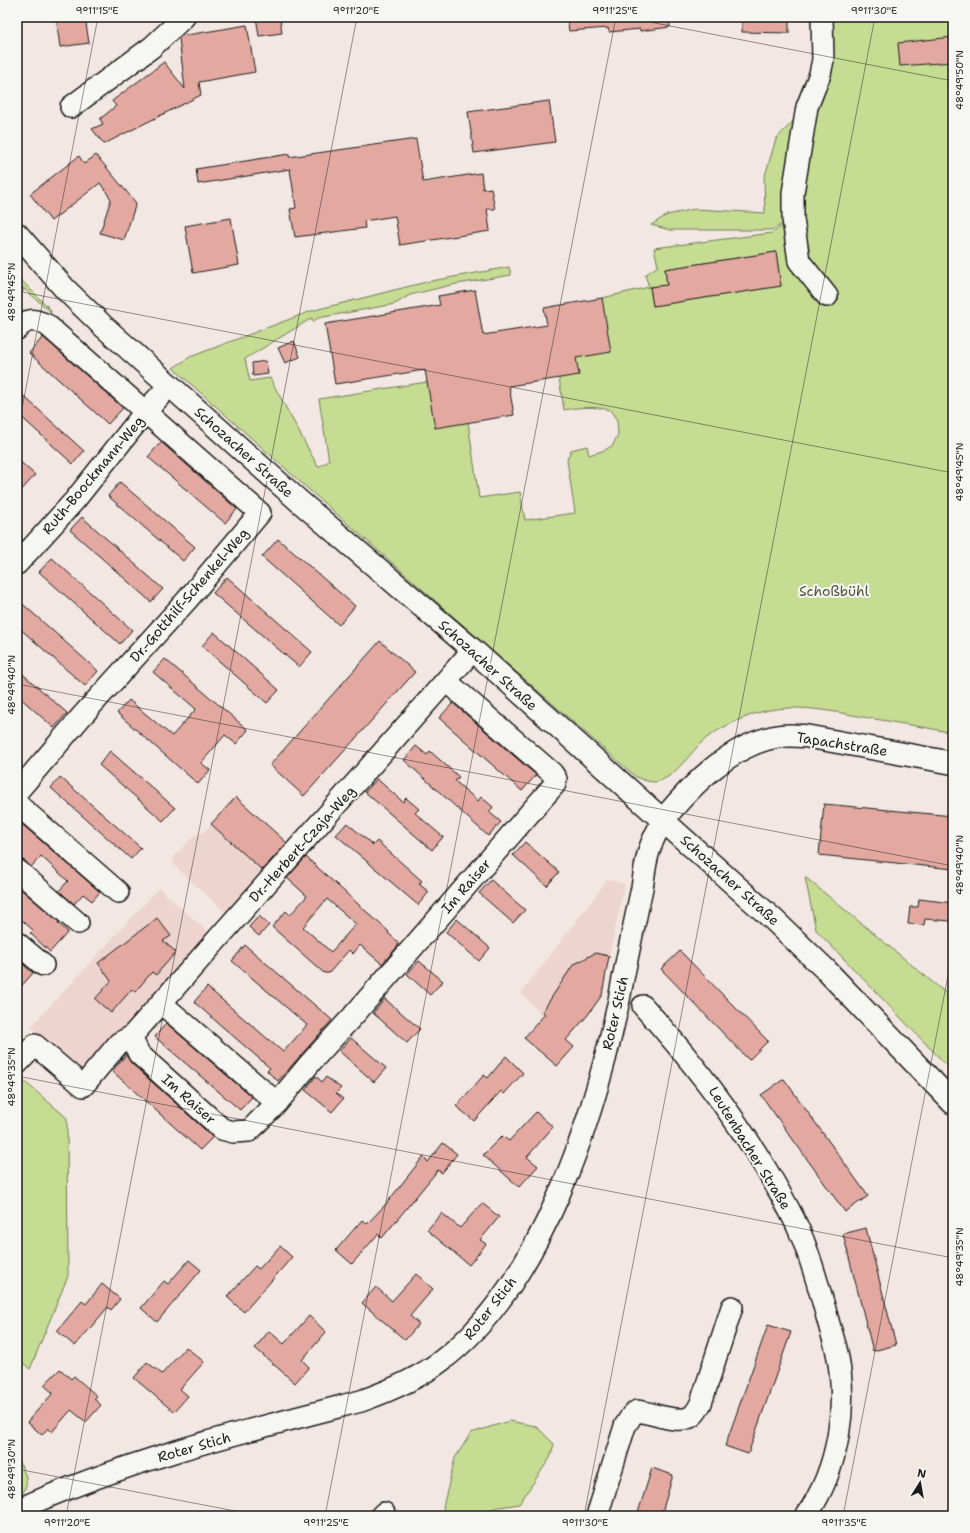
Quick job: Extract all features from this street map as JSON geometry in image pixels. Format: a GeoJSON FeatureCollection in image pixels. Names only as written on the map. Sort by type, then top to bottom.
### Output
{"type":"FeatureCollection","features":[{"type":"Feature","properties":{"kind":"main road","name":"Schozacher Straße"},"geometry":{"type":"LineString","coordinates":[[17,234],[66,290],[102,325],[298,501],[473,650],[567,736],[664,820],[775,921],[827,971],[953,1103]]}},
{"type":"Feature","properties":{"kind":"main road","name":"Tapachstraße"},"geometry":{"type":"LineString","coordinates":[[664,820],[686,792],[716,766],[747,747],[781,736],[805,736],[953,763]]}},
{"type":"Feature","properties":{"kind":"street"},"geometry":{"type":"LineString","coordinates":[[70,107],[152,47],[184,17]]}},
{"type":"Feature","properties":{"kind":"street"},"geometry":{"type":"LineString","coordinates":[[822,17],[823,60],[820,74],[807,107],[793,193],[793,219],[799,261],[827,296]]}},
{"type":"Feature","properties":{"kind":"street"},"geometry":{"type":"LineString","coordinates":[[17,329],[24,322],[36,320],[47,325],[145,412]]}},
{"type":"Feature","properties":{"kind":"street","name":"Ruth-Boockmann-Weg"},"geometry":{"type":"LineString","coordinates":[[17,564],[75,500],[145,412],[170,385]]}},
{"type":"Feature","properties":{"kind":"street","name":"Dr.-Gotthilf-Schenkel-Weg"},"geometry":{"type":"LineString","coordinates":[[17,792],[81,717],[187,600],[260,513],[145,412]]}},
{"type":"Feature","properties":{"kind":"street","name":"Dr.-Herbert-Czaja-Weg"},"geometry":{"type":"LineString","coordinates":[[17,1064],[35,1045],[83,1086],[119,1043],[132,1037],[473,650]]}},
{"type":"Feature","properties":{"kind":"street","name":"Im Raiser"},"geometry":{"type":"LineString","coordinates":[[132,1037],[139,1054],[222,1129],[233,1132],[249,1131],[277,1103],[311,1062],[353,1016],[555,784],[556,779],[552,773],[446,681]]}},
{"type":"Feature","properties":{"kind":"street"},"geometry":{"type":"LineString","coordinates":[[17,804],[118,892]]}},
{"type":"Feature","properties":{"kind":"street","name":"Roter Stich"},"geometry":{"type":"LineString","coordinates":[[17,1510],[41,1499],[104,1475],[164,1455],[361,1401],[386,1392],[440,1362],[464,1342],[490,1313],[510,1287],[534,1247],[554,1204],[572,1159],[591,1108],[611,1037],[648,851],[664,820]]}},
{"type":"Feature","properties":{"kind":"street"},"geometry":{"type":"LineString","coordinates":[[17,870],[78,923]]}},
{"type":"Feature","properties":{"kind":"street"},"geometry":{"type":"LineString","coordinates":[[17,943],[42,965]]}},
{"type":"Feature","properties":{"kind":"street"},"geometry":{"type":"LineString","coordinates":[[161,1003],[277,1103]]}},
{"type":"Feature","properties":{"kind":"street","name":"Leutenbacher Straße"},"geometry":{"type":"LineString","coordinates":[[643,1006],[700,1072],[750,1143],[793,1217],[814,1268],[836,1349],[842,1393],[839,1432],[834,1454],[825,1481],[806,1516]]}},
{"type":"Feature","properties":{"kind":"street"},"geometry":{"type":"LineString","coordinates":[[597,1516],[625,1426],[632,1414],[637,1411],[647,1412],[682,1420],[694,1415],[701,1403],[732,1307]]}},
{"type":"Feature","properties":{"kind":"shaded area"},"geometry":{"type":"Polygon","coordinates":[[[236,797],[288,844],[230,917],[173,864],[175,855],[196,834],[204,832],[236,797]]]}},
{"type":"Feature","properties":{"kind":"shaded area"},"geometry":{"type":"Polygon","coordinates":[[[608,879],[625,884],[609,956],[587,1016],[566,1040],[521,993],[608,879]]]}},
{"type":"Feature","properties":{"kind":"shaded area"},"geometry":{"type":"Polygon","coordinates":[[[159,888],[211,935],[83,1074],[31,1027],[159,888]]]}},
{"type":"Feature","properties":{"kind":"green space","name":"Schoßbühl"},"geometry":{"type":"Polygon","coordinates":[[[831,17],[953,17],[953,733],[823,710],[808,708],[776,709],[746,717],[712,734],[702,742],[673,773],[660,781],[649,782],[636,777],[307,488],[173,368],[190,357],[311,311],[426,282],[509,267],[511,275],[451,285],[410,295],[395,304],[318,318],[313,322],[312,318],[245,359],[250,381],[270,378],[318,467],[329,461],[319,399],[427,382],[468,422],[479,498],[520,492],[525,520],[575,513],[567,460],[571,450],[587,446],[589,455],[605,450],[613,445],[618,434],[617,420],[610,410],[587,407],[564,410],[559,378],[576,358],[602,298],[649,287],[645,275],[658,266],[654,248],[772,233],[789,221],[771,230],[670,230],[651,225],[667,215],[695,209],[765,213],[764,179],[776,139],[807,107],[831,17]],[[776,252],[665,269],[667,285],[650,287],[653,306],[781,286],[776,252]]]}},
{"type":"Feature","properties":{"kind":"green space"},"geometry":{"type":"Polygon","coordinates":[[[17,276],[50,309],[51,312],[22,287],[24,290],[17,298],[17,276]]]}},
{"type":"Feature","properties":{"kind":"green space"},"geometry":{"type":"Polygon","coordinates":[[[805,877],[953,999],[953,1072],[816,930],[805,877]]]}},
{"type":"Feature","properties":{"kind":"green space"},"geometry":{"type":"Polygon","coordinates":[[[17,1075],[67,1118],[68,1276],[30,1369],[17,1358],[17,1075]]]}},
{"type":"Feature","properties":{"kind":"green space"},"geometry":{"type":"Polygon","coordinates":[[[509,1421],[536,1426],[554,1444],[550,1458],[519,1504],[494,1508],[482,1516],[446,1516],[443,1507],[455,1458],[471,1433],[509,1421]]]}},
{"type":"Feature","properties":{"kind":"green space"},"geometry":{"type":"Polygon","coordinates":[[[17,1459],[25,1475],[26,1485],[22,1495],[17,1500],[17,1459]]]}},
{"type":"Feature","properties":{"kind":"building"},"geometry":{"type":"Polygon","coordinates":[[[56,17],[85,17],[89,43],[60,47],[56,17]]]}},
{"type":"Feature","properties":{"kind":"building"},"geometry":{"type":"Polygon","coordinates":[[[256,17],[280,17],[282,33],[259,36],[256,17]]]}},
{"type":"Feature","properties":{"kind":"building"},"geometry":{"type":"Polygon","coordinates":[[[567,17],[669,17],[670,27],[640,31],[640,29],[609,32],[608,28],[569,31],[567,17]]]}},
{"type":"Feature","properties":{"kind":"building"},"geometry":{"type":"Polygon","coordinates":[[[742,17],[789,17],[789,33],[742,32],[742,17]]]}},
{"type":"Feature","properties":{"kind":"building"},"geometry":{"type":"Polygon","coordinates":[[[247,25],[255,72],[199,82],[201,95],[104,144],[92,129],[103,124],[100,119],[116,106],[112,101],[164,62],[185,89],[179,38],[181,36],[247,25]]]}},
{"type":"Feature","properties":{"kind":"building"},"geometry":{"type":"Polygon","coordinates":[[[953,37],[953,62],[900,66],[898,43],[953,37]]]}},
{"type":"Feature","properties":{"kind":"building"},"geometry":{"type":"Polygon","coordinates":[[[549,101],[555,142],[474,153],[468,112],[549,101]]]}},
{"type":"Feature","properties":{"kind":"building"},"geometry":{"type":"Polygon","coordinates":[[[416,139],[423,182],[481,173],[483,189],[491,188],[495,209],[487,209],[490,231],[400,245],[395,216],[364,221],[365,228],[295,237],[290,209],[296,208],[290,169],[198,184],[196,169],[289,154],[289,157],[416,139]]]}},
{"type":"Feature","properties":{"kind":"building"},"geometry":{"type":"Polygon","coordinates":[[[96,155],[136,203],[124,240],[100,233],[111,199],[100,183],[51,221],[30,194],[79,156],[84,164],[96,155]]]}},
{"type":"Feature","properties":{"kind":"building"},"geometry":{"type":"Polygon","coordinates":[[[231,218],[239,265],[193,273],[185,226],[231,218]]]}},
{"type":"Feature","properties":{"kind":"building"},"geometry":{"type":"Polygon","coordinates":[[[776,252],[781,286],[653,306],[650,287],[667,285],[665,269],[776,252]]]}},
{"type":"Feature","properties":{"kind":"building"},"geometry":{"type":"Polygon","coordinates":[[[475,290],[483,335],[547,325],[544,308],[602,298],[611,352],[576,358],[579,375],[509,386],[514,415],[435,428],[425,370],[335,384],[325,324],[440,305],[438,296],[475,290]]]}},
{"type":"Feature","properties":{"kind":"building"},"geometry":{"type":"Polygon","coordinates":[[[43,337],[123,408],[108,424],[29,353],[43,337]]]}},
{"type":"Feature","properties":{"kind":"building"},"geometry":{"type":"Polygon","coordinates":[[[294,341],[300,357],[285,363],[278,348],[294,341]]]}},
{"type":"Feature","properties":{"kind":"building"},"geometry":{"type":"Polygon","coordinates":[[[266,361],[268,374],[253,376],[252,363],[266,361]]]}},
{"type":"Feature","properties":{"kind":"building"},"geometry":{"type":"Polygon","coordinates":[[[17,390],[84,451],[73,464],[17,413],[17,390]]]}},
{"type":"Feature","properties":{"kind":"building"},"geometry":{"type":"Polygon","coordinates":[[[161,442],[237,509],[225,523],[148,457],[161,442]]]}},
{"type":"Feature","properties":{"kind":"building"},"geometry":{"type":"Polygon","coordinates":[[[17,459],[35,475],[17,495],[17,459]]]}},
{"type":"Feature","properties":{"kind":"building"},"geometry":{"type":"Polygon","coordinates":[[[120,482],[195,547],[183,561],[108,496],[120,482]]]}},
{"type":"Feature","properties":{"kind":"building"},"geometry":{"type":"Polygon","coordinates":[[[82,517],[163,589],[151,602],[70,530],[82,517]]]}},
{"type":"Feature","properties":{"kind":"building"},"geometry":{"type":"Polygon","coordinates":[[[278,539],[355,606],[339,625],[262,557],[278,539]]]}},
{"type":"Feature","properties":{"kind":"building"},"geometry":{"type":"Polygon","coordinates":[[[52,558],[132,630],[120,644],[39,572],[52,558]]]}},
{"type":"Feature","properties":{"kind":"building"},"geometry":{"type":"Polygon","coordinates":[[[227,577],[312,652],[299,667],[213,593],[227,577]]]}},
{"type":"Feature","properties":{"kind":"building"},"geometry":{"type":"Polygon","coordinates":[[[17,599],[98,671],[85,686],[17,626],[17,599]]]}},
{"type":"Feature","properties":{"kind":"building"},"geometry":{"type":"Polygon","coordinates":[[[214,632],[279,690],[267,703],[202,646],[214,632]]]}},
{"type":"Feature","properties":{"kind":"building"},"geometry":{"type":"Polygon","coordinates":[[[380,641],[415,672],[304,796],[270,765],[380,641]]]}},
{"type":"Feature","properties":{"kind":"building"},"geometry":{"type":"Polygon","coordinates":[[[165,659],[248,730],[236,744],[225,735],[201,763],[210,770],[198,784],[117,713],[129,700],[172,736],[196,709],[153,672],[165,659]]]}},
{"type":"Feature","properties":{"kind":"building"},"geometry":{"type":"Polygon","coordinates":[[[17,669],[67,713],[54,728],[17,695],[17,669]]]}},
{"type":"Feature","properties":{"kind":"building"},"geometry":{"type":"Polygon","coordinates":[[[453,703],[536,775],[522,791],[439,718],[453,703]]]}},
{"type":"Feature","properties":{"kind":"building"},"geometry":{"type":"Polygon","coordinates":[[[416,746],[427,755],[430,751],[459,777],[455,781],[478,801],[481,797],[493,807],[489,812],[501,822],[488,836],[404,760],[416,746]]]}},
{"type":"Feature","properties":{"kind":"building"},"geometry":{"type":"Polygon","coordinates":[[[110,751],[175,808],[163,821],[99,765],[110,751]]]}},
{"type":"Feature","properties":{"kind":"building"},"geometry":{"type":"Polygon","coordinates":[[[60,777],[141,848],[131,859],[51,788],[60,777]]]}},
{"type":"Feature","properties":{"kind":"building"},"geometry":{"type":"Polygon","coordinates":[[[377,779],[403,802],[406,798],[419,809],[415,813],[443,837],[432,850],[365,792],[377,779]]]}},
{"type":"Feature","properties":{"kind":"building"},"geometry":{"type":"Polygon","coordinates":[[[236,797],[287,843],[262,870],[211,824],[236,797]]]}},
{"type":"Feature","properties":{"kind":"building"},"geometry":{"type":"Polygon","coordinates":[[[824,804],[953,816],[953,869],[819,855],[824,804]]]}},
{"type":"Feature","properties":{"kind":"building"},"geometry":{"type":"Polygon","coordinates":[[[17,820],[100,892],[92,901],[83,894],[74,904],[59,891],[68,881],[41,856],[31,867],[25,861],[17,858],[17,820]]]}},
{"type":"Feature","properties":{"kind":"building"},"geometry":{"type":"Polygon","coordinates":[[[347,823],[373,845],[377,841],[422,881],[419,884],[429,892],[418,905],[336,835],[347,823]]]}},
{"type":"Feature","properties":{"kind":"building"},"geometry":{"type":"Polygon","coordinates":[[[525,842],[559,872],[547,886],[513,855],[525,842]]]}},
{"type":"Feature","properties":{"kind":"building"},"geometry":{"type":"Polygon","coordinates":[[[306,857],[389,932],[388,933],[398,942],[398,946],[382,964],[360,945],[353,954],[349,950],[329,973],[324,973],[272,927],[286,911],[290,915],[307,896],[287,878],[306,857]],[[327,899],[303,927],[331,952],[356,924],[327,899]]]}},
{"type":"Feature","properties":{"kind":"building"},"geometry":{"type":"Polygon","coordinates":[[[491,880],[525,910],[513,923],[479,893],[491,880]]]}},
{"type":"Feature","properties":{"kind":"building"},"geometry":{"type":"Polygon","coordinates":[[[17,886],[59,922],[58,923],[68,932],[50,952],[30,933],[33,930],[17,916],[17,886]]]}},
{"type":"Feature","properties":{"kind":"building"},"geometry":{"type":"Polygon","coordinates":[[[919,899],[953,903],[951,921],[925,919],[924,925],[908,924],[910,907],[918,907],[919,899]]]}},
{"type":"Feature","properties":{"kind":"building"},"geometry":{"type":"Polygon","coordinates":[[[259,916],[269,925],[259,936],[249,927],[259,916]]]}},
{"type":"Feature","properties":{"kind":"building"},"geometry":{"type":"Polygon","coordinates":[[[157,918],[171,936],[163,941],[176,952],[156,975],[152,972],[135,992],[132,989],[111,1013],[95,999],[111,981],[98,963],[157,918]]]}},
{"type":"Feature","properties":{"kind":"building"},"geometry":{"type":"Polygon","coordinates":[[[457,919],[490,948],[479,961],[446,932],[457,919]]]}},
{"type":"Feature","properties":{"kind":"building"},"geometry":{"type":"Polygon","coordinates":[[[245,945],[332,1020],[278,1081],[267,1071],[270,1068],[194,1002],[207,987],[283,1052],[293,1041],[307,1025],[232,961],[245,945]]]}},
{"type":"Feature","properties":{"kind":"building"},"geometry":{"type":"Polygon","coordinates":[[[680,951],[768,1041],[749,1060],[661,969],[680,951]]]}},
{"type":"Feature","properties":{"kind":"building"},"geometry":{"type":"Polygon","coordinates":[[[595,953],[609,956],[602,995],[587,1016],[566,1040],[574,1047],[557,1066],[524,1038],[545,1014],[542,1012],[573,965],[595,953]]]}},
{"type":"Feature","properties":{"kind":"building"},"geometry":{"type":"Polygon","coordinates":[[[17,959],[33,973],[17,991],[17,959]]]}},
{"type":"Feature","properties":{"kind":"building"},"geometry":{"type":"Polygon","coordinates":[[[419,961],[443,981],[430,995],[407,974],[419,961]]]}},
{"type":"Feature","properties":{"kind":"building"},"geometry":{"type":"Polygon","coordinates":[[[385,999],[420,1029],[407,1043],[373,1013],[385,999]]]}},
{"type":"Feature","properties":{"kind":"building"},"geometry":{"type":"Polygon","coordinates":[[[166,1023],[252,1097],[240,1110],[155,1037],[166,1023]]]}},
{"type":"Feature","properties":{"kind":"building"},"geometry":{"type":"Polygon","coordinates":[[[351,1038],[386,1068],[374,1082],[339,1051],[351,1038]]]}},
{"type":"Feature","properties":{"kind":"building"},"geometry":{"type":"Polygon","coordinates":[[[126,1055],[131,1063],[213,1137],[200,1150],[112,1071],[126,1055]]]}},
{"type":"Feature","properties":{"kind":"building"},"geometry":{"type":"Polygon","coordinates":[[[506,1056],[523,1073],[504,1094],[501,1091],[474,1121],[456,1106],[484,1075],[488,1078],[506,1056]]]}},
{"type":"Feature","properties":{"kind":"building"},"geometry":{"type":"Polygon","coordinates":[[[316,1076],[322,1082],[326,1077],[341,1088],[336,1093],[343,1099],[332,1112],[305,1090],[316,1076]]]}},
{"type":"Feature","properties":{"kind":"building"},"geometry":{"type":"Polygon","coordinates":[[[784,1079],[868,1196],[845,1212],[761,1095],[784,1079]]]}},
{"type":"Feature","properties":{"kind":"building"},"geometry":{"type":"Polygon","coordinates":[[[536,1112],[553,1127],[527,1157],[538,1166],[519,1187],[483,1155],[502,1136],[509,1141],[536,1112]]]}},
{"type":"Feature","properties":{"kind":"building"},"geometry":{"type":"Polygon","coordinates":[[[443,1143],[457,1154],[442,1173],[438,1170],[382,1238],[378,1234],[352,1264],[336,1250],[362,1220],[367,1224],[386,1204],[423,1157],[428,1162],[443,1143]]]}},
{"type":"Feature","properties":{"kind":"building"},"geometry":{"type":"Polygon","coordinates":[[[482,1203],[499,1217],[480,1240],[486,1244],[469,1265],[427,1230],[442,1213],[460,1228],[482,1203]]]}},
{"type":"Feature","properties":{"kind":"building"},"geometry":{"type":"Polygon","coordinates":[[[866,1228],[896,1345],[873,1351],[843,1234],[866,1228]]]}},
{"type":"Feature","properties":{"kind":"building"},"geometry":{"type":"Polygon","coordinates":[[[280,1246],[292,1257],[244,1312],[227,1297],[255,1266],[259,1269],[280,1246]]]}},
{"type":"Feature","properties":{"kind":"building"},"geometry":{"type":"Polygon","coordinates":[[[189,1260],[201,1270],[157,1322],[141,1308],[164,1281],[168,1284],[189,1260]]]}},
{"type":"Feature","properties":{"kind":"building"},"geometry":{"type":"Polygon","coordinates":[[[416,1274],[433,1289],[410,1316],[419,1324],[405,1340],[362,1303],[376,1287],[392,1301],[416,1274]]]}},
{"type":"Feature","properties":{"kind":"building"},"geometry":{"type":"Polygon","coordinates":[[[102,1284],[120,1299],[111,1310],[108,1307],[75,1346],[57,1331],[82,1301],[86,1304],[102,1284]]]}},
{"type":"Feature","properties":{"kind":"building"},"geometry":{"type":"Polygon","coordinates":[[[309,1316],[326,1332],[302,1360],[309,1367],[295,1383],[255,1348],[269,1331],[284,1344],[309,1316]]]}},
{"type":"Feature","properties":{"kind":"building"},"geometry":{"type":"Polygon","coordinates":[[[768,1325],[791,1332],[748,1454],[725,1446],[768,1325]]]}},
{"type":"Feature","properties":{"kind":"building"},"geometry":{"type":"Polygon","coordinates":[[[186,1347],[204,1362],[180,1389],[188,1396],[174,1412],[134,1378],[147,1362],[162,1374],[186,1347]]]}},
{"type":"Feature","properties":{"kind":"building"},"geometry":{"type":"Polygon","coordinates":[[[60,1369],[71,1379],[74,1376],[97,1396],[94,1399],[101,1405],[86,1422],[71,1410],[52,1432],[48,1428],[42,1435],[27,1422],[53,1393],[44,1385],[60,1369]]]}},
{"type":"Feature","properties":{"kind":"building"},"geometry":{"type":"Polygon","coordinates":[[[652,1468],[673,1475],[661,1516],[637,1516],[652,1468]]]}}]}
